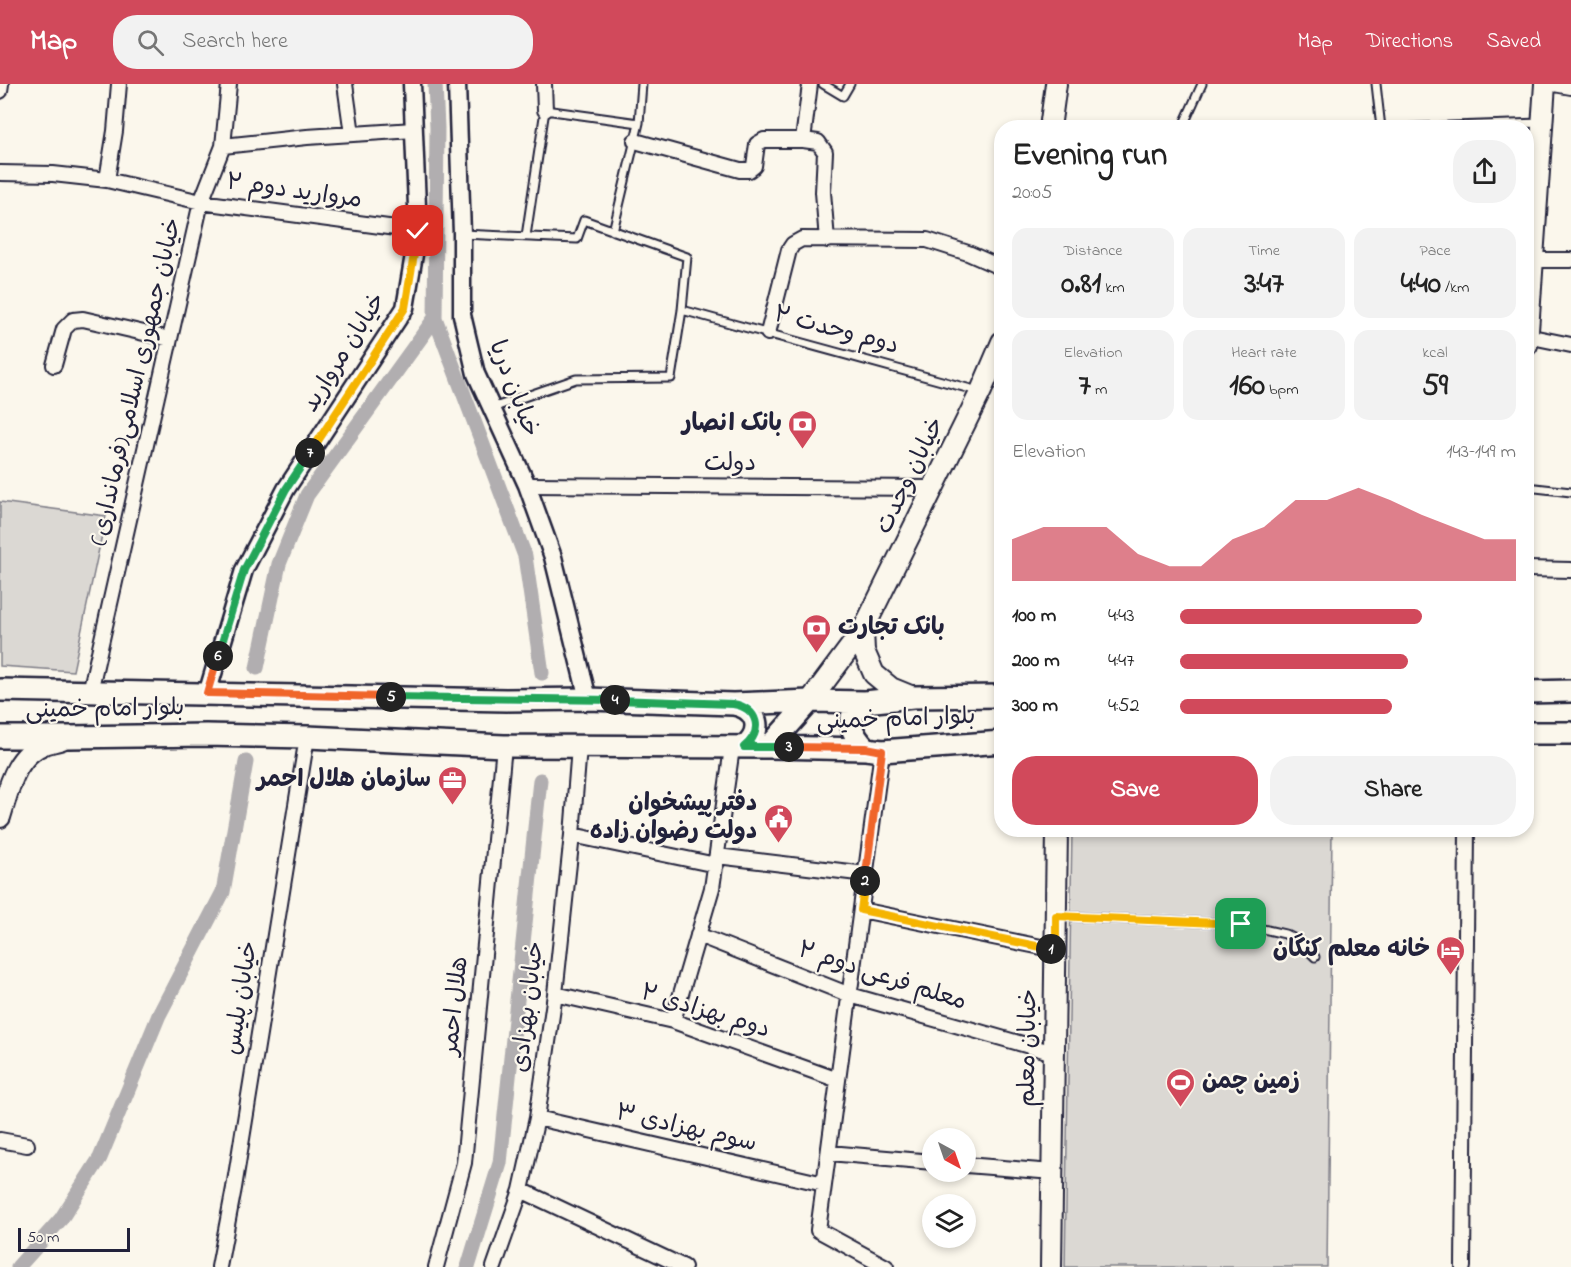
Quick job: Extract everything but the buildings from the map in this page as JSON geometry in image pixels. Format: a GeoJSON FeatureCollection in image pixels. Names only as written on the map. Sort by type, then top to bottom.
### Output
{"type":"FeatureCollection","features":[{"type":"Feature","properties":{"kind":"main road"},"geometry":{"type":"LineString","coordinates":[[1051,120],[1056,84]]}},
{"type":"Feature","properties":{"kind":"main road"},"geometry":{"type":"LineString","coordinates":[[1534,245],[1545,84]]}},
{"type":"Feature","properties":{"kind":"main road","name":"خیابان وحدت"},"geometry":{"type":"LineString","coordinates":[[810,701],[863,630],[994,361]]}},
{"type":"Feature","properties":{"kind":"main road"},"geometry":{"type":"LineString","coordinates":[[863,630],[864,651],[874,674],[891,688],[913,697]]}},
{"type":"Feature","properties":{"kind":"main road","name":"بلوار امام خمینی"},"geometry":{"type":"LineString","coordinates":[[0,690],[506,700],[588,699],[733,704],[810,701],[865,702],[913,697],[994,696]]}},
{"type":"Feature","properties":{"kind":"main road"},"geometry":{"type":"LineString","coordinates":[[1534,692],[1571,691]]}},
{"type":"Feature","properties":{"kind":"main road"},"geometry":{"type":"LineString","coordinates":[[769,747],[810,701]]}},
{"type":"Feature","properties":{"kind":"main road"},"geometry":{"type":"LineString","coordinates":[[865,702],[855,711],[851,722],[853,734],[856,739],[874,750]]}},
{"type":"Feature","properties":{"kind":"main road"},"geometry":{"type":"LineString","coordinates":[[733,704],[741,705],[749,710],[756,725],[751,742],[738,747]]}},
{"type":"Feature","properties":{"kind":"main road"},"geometry":{"type":"LineString","coordinates":[[1534,733],[1571,733]]}},
{"type":"Feature","properties":{"kind":"main road","name":"بلوار امام خمینی"},"geometry":{"type":"LineString","coordinates":[[0,736],[206,735],[504,746],[769,747],[874,750],[994,742]]}},
{"type":"Feature","properties":{"kind":"main road"},"geometry":{"type":"LineString","coordinates":[[0,817],[16,768],[27,755],[43,744],[69,737]]}},
{"type":"Feature","properties":{"kind":"main road","name":"خیابان معلم"},"geometry":{"type":"LineString","coordinates":[[1052,1267],[1057,837]]}},
{"type":"Feature","properties":{"kind":"street"},"geometry":{"type":"LineString","coordinates":[[0,91],[1,84]]}},
{"type":"Feature","properties":{"kind":"street"},"geometry":{"type":"LineString","coordinates":[[107,180],[115,131],[119,84]]}},
{"type":"Feature","properties":{"kind":"street","name":"خیابان جمهوری اسلامی(فرمانداری)"},"geometry":{"type":"LineString","coordinates":[[90,692],[201,202],[223,146],[229,84]]}},
{"type":"Feature","properties":{"kind":"street"},"geometry":{"type":"LineString","coordinates":[[345,84],[352,134]]}},
{"type":"Feature","properties":{"kind":"street","name":"خیابان مروارید"},"geometry":{"type":"LineString","coordinates":[[207,693],[244,570],[286,489],[405,308],[418,231],[412,84]]}},
{"type":"Feature","properties":{"kind":"street","name":"خیابان دریا"},"geometry":{"type":"LineString","coordinates":[[457,84],[462,315],[476,374],[527,486],[553,557],[588,699]]}},
{"type":"Feature","properties":{"kind":"street"},"geometry":{"type":"LineString","coordinates":[[544,84],[545,110]]}},
{"type":"Feature","properties":{"kind":"street"},"geometry":{"type":"LineString","coordinates":[[803,140],[810,84]]}},
{"type":"Feature","properties":{"kind":"street"},"geometry":{"type":"LineString","coordinates":[[1554,84],[1571,87]]}},
{"type":"Feature","properties":{"kind":"street"},"geometry":{"type":"LineString","coordinates":[[223,146],[414,130]]}},
{"type":"Feature","properties":{"kind":"street"},"geometry":{"type":"LineString","coordinates":[[635,141],[729,167],[749,170],[754,166],[757,144],[764,140],[818,142],[825,152],[823,192],[827,240]]}},
{"type":"Feature","properties":{"kind":"street","name":"مروارید دوم ۲"},"geometry":{"type":"LineString","coordinates":[[0,173],[53,174],[107,180],[201,202],[418,231]]}},
{"type":"Feature","properties":{"kind":"street"},"geometry":{"type":"LineString","coordinates":[[768,333],[789,250],[793,244],[802,239],[927,240],[968,253],[994,264]]}},
{"type":"Feature","properties":{"kind":"street"},"geometry":{"type":"LineString","coordinates":[[1534,260],[1571,260]]}},
{"type":"Feature","properties":{"kind":"street"},"geometry":{"type":"LineString","coordinates":[[54,365],[64,329],[73,320],[83,319],[170,339]]}},
{"type":"Feature","properties":{"kind":"street"},"geometry":{"type":"LineString","coordinates":[[1534,337],[1571,345]]}},
{"type":"Feature","properties":{"kind":"street","name":"دولت"},"geometry":{"type":"LineString","coordinates":[[527,486],[933,488]]}},
{"type":"Feature","properties":{"kind":"street"},"geometry":{"type":"LineString","coordinates":[[1534,569],[1571,570]]}},
{"type":"Feature","properties":{"kind":"street","name":"خیابان پلیس"},"geometry":{"type":"LineString","coordinates":[[219,1267],[234,1188],[307,737]]}},
{"type":"Feature","properties":{"kind":"street","name":"هلال احمر"},"geometry":{"type":"LineString","coordinates":[[436,1267],[464,1162],[504,746]]}},
{"type":"Feature","properties":{"kind":"street","name":"خیابان بهزادی"},"geometry":{"type":"LineString","coordinates":[[494,1267],[521,1190],[537,1118],[555,994],[579,747]]}},
{"type":"Feature","properties":{"kind":"street"},"geometry":{"type":"LineString","coordinates":[[673,1021],[712,888],[738,747]]}},
{"type":"Feature","properties":{"kind":"street"},"geometry":{"type":"LineString","coordinates":[[874,750],[866,874],[818,1230],[886,1267]]}},
{"type":"Feature","properties":{"kind":"street"},"geometry":{"type":"LineString","coordinates":[[572,835],[716,860],[866,874]]}},
{"type":"Feature","properties":{"kind":"street"},"geometry":{"type":"LineString","coordinates":[[1462,1267],[1467,837]]}},
{"type":"Feature","properties":{"kind":"street"},"geometry":{"type":"LineString","coordinates":[[861,910],[1056,950]]}},
{"type":"Feature","properties":{"kind":"street","name":"معلم فرعی دوم ۲"},"geometry":{"type":"LineString","coordinates":[[698,935],[850,994],[1054,1053]]}},
{"type":"Feature","properties":{"kind":"street","name":"دوم بهزادی ۲"},"geometry":{"type":"LineString","coordinates":[[555,994],[673,1021],[838,1080]]}},
{"type":"Feature","properties":{"kind":"street","name":"سوم بهزادی ۳"},"geometry":{"type":"LineString","coordinates":[[537,1118],[824,1184]]}},
{"type":"Feature","properties":{"kind":"street"},"geometry":{"type":"LineString","coordinates":[[0,1140],[27,1145]]}},
{"type":"Feature","properties":{"kind":"street"},"geometry":{"type":"LineString","coordinates":[[829,1153],[922,1161]]}},
{"type":"Feature","properties":{"kind":"street"},"geometry":{"type":"LineString","coordinates":[[976,1166],[1053,1172]]}},
{"type":"Feature","properties":{"kind":"street"},"geometry":{"type":"LineString","coordinates":[[521,1190],[684,1267]]}},
{"type":"Feature","properties":{"kind":"lane"},"geometry":{"type":"LineString","coordinates":[[613,231],[639,123],[642,84]]}},
{"type":"Feature","properties":{"kind":"lane"},"geometry":{"type":"LineString","coordinates":[[823,84],[843,96],[850,84]]}},
{"type":"Feature","properties":{"kind":"lane"},"geometry":{"type":"LineString","coordinates":[[1186,120],[1202,84]]}},
{"type":"Feature","properties":{"kind":"lane"},"geometry":{"type":"LineString","coordinates":[[1376,84],[1380,120]]}},
{"type":"Feature","properties":{"kind":"lane"},"geometry":{"type":"LineString","coordinates":[[526,236],[545,110],[639,123]]}},
{"type":"Feature","properties":{"kind":"lane"},"geometry":{"type":"LineString","coordinates":[[1534,123],[1542,123]]}},
{"type":"Feature","properties":{"kind":"lane"},"geometry":{"type":"LineString","coordinates":[[462,234],[577,239],[584,220],[687,257],[682,310],[671,378],[576,379],[492,408]]}},
{"type":"Feature","properties":{"kind":"lane","name":"دوم وحدت ۲"},"geometry":{"type":"LineString","coordinates":[[682,310],[981,391]]}},
{"type":"Feature","properties":{"kind":"lane"},"geometry":{"type":"LineString","coordinates":[[1534,488],[1571,492]]}},
{"type":"Feature","properties":{"kind":"lane"},"geometry":{"type":"LineString","coordinates":[[1056,916],[1241,924],[1285,934],[1299,941],[1316,957]]}},
{"type":"Feature","properties":{"kind":"shaded area"},"geometry":{"type":"Polygon","coordinates":[[[0,502],[106,516],[73,671],[0,666],[0,502]]]}},
{"type":"Feature","properties":{"kind":"shaded area"},"geometry":{"type":"Polygon","coordinates":[[[1072,837],[1332,837],[1327,1267],[1065,1267],[1072,837]]]}},
{"type":"Feature","properties":{"kind":"waterway"},"geometry":{"type":"LineString","coordinates":[[435,84],[437,128],[435,318],[525,556],[542,673]]}},
{"type":"Feature","properties":{"kind":"waterway"},"geometry":{"type":"LineString","coordinates":[[257,668],[279,564],[307,495],[435,318]]}},
{"type":"Feature","properties":{"kind":"waterway"},"geometry":{"type":"LineString","coordinates":[[18,1267],[61,1219],[100,1158],[159,1015],[223,892],[246,762]]}},
{"type":"Feature","properties":{"kind":"waterway"},"geometry":{"type":"LineString","coordinates":[[468,1267],[500,1163],[540,780]]}},
{"type":"Feature","properties":{"kind":"place","name":"بانک انصار"},"geometry":{"type":"Point","coordinates":[803,450]}},
{"type":"Feature","properties":{"kind":"place","name":"بانک تجارت"},"geometry":{"type":"Point","coordinates":[817,654]}},
{"type":"Feature","properties":{"kind":"place","name":"سازمان هلال احمر"},"geometry":{"type":"Point","coordinates":[452,806]}},
{"type":"Feature","properties":{"kind":"place","name":"دفتر پیشخوان دولت رضوان زاده"},"geometry":{"type":"Point","coordinates":[778,844]}},
{"type":"Feature","properties":{"kind":"place","name":"خانه معلم کنگان"},"geometry":{"type":"Point","coordinates":[1451,976]}},
{"type":"Feature","properties":{"kind":"place","name":"زمین چمن"},"geometry":{"type":"Point","coordinates":[1181,1108]}},
{"type":"Feature","properties":{"kind":"route"},"geometry":{"type":"LineString","coordinates":[[418,231],[405,308],[286,489],[244,570],[207,693],[506,700],[588,699],[741,705],[749,710],[756,725],[751,742],[744,747],[866,748],[882,751],[861,910],[1056,950],[1056,916],[1241,924]]}}]}
